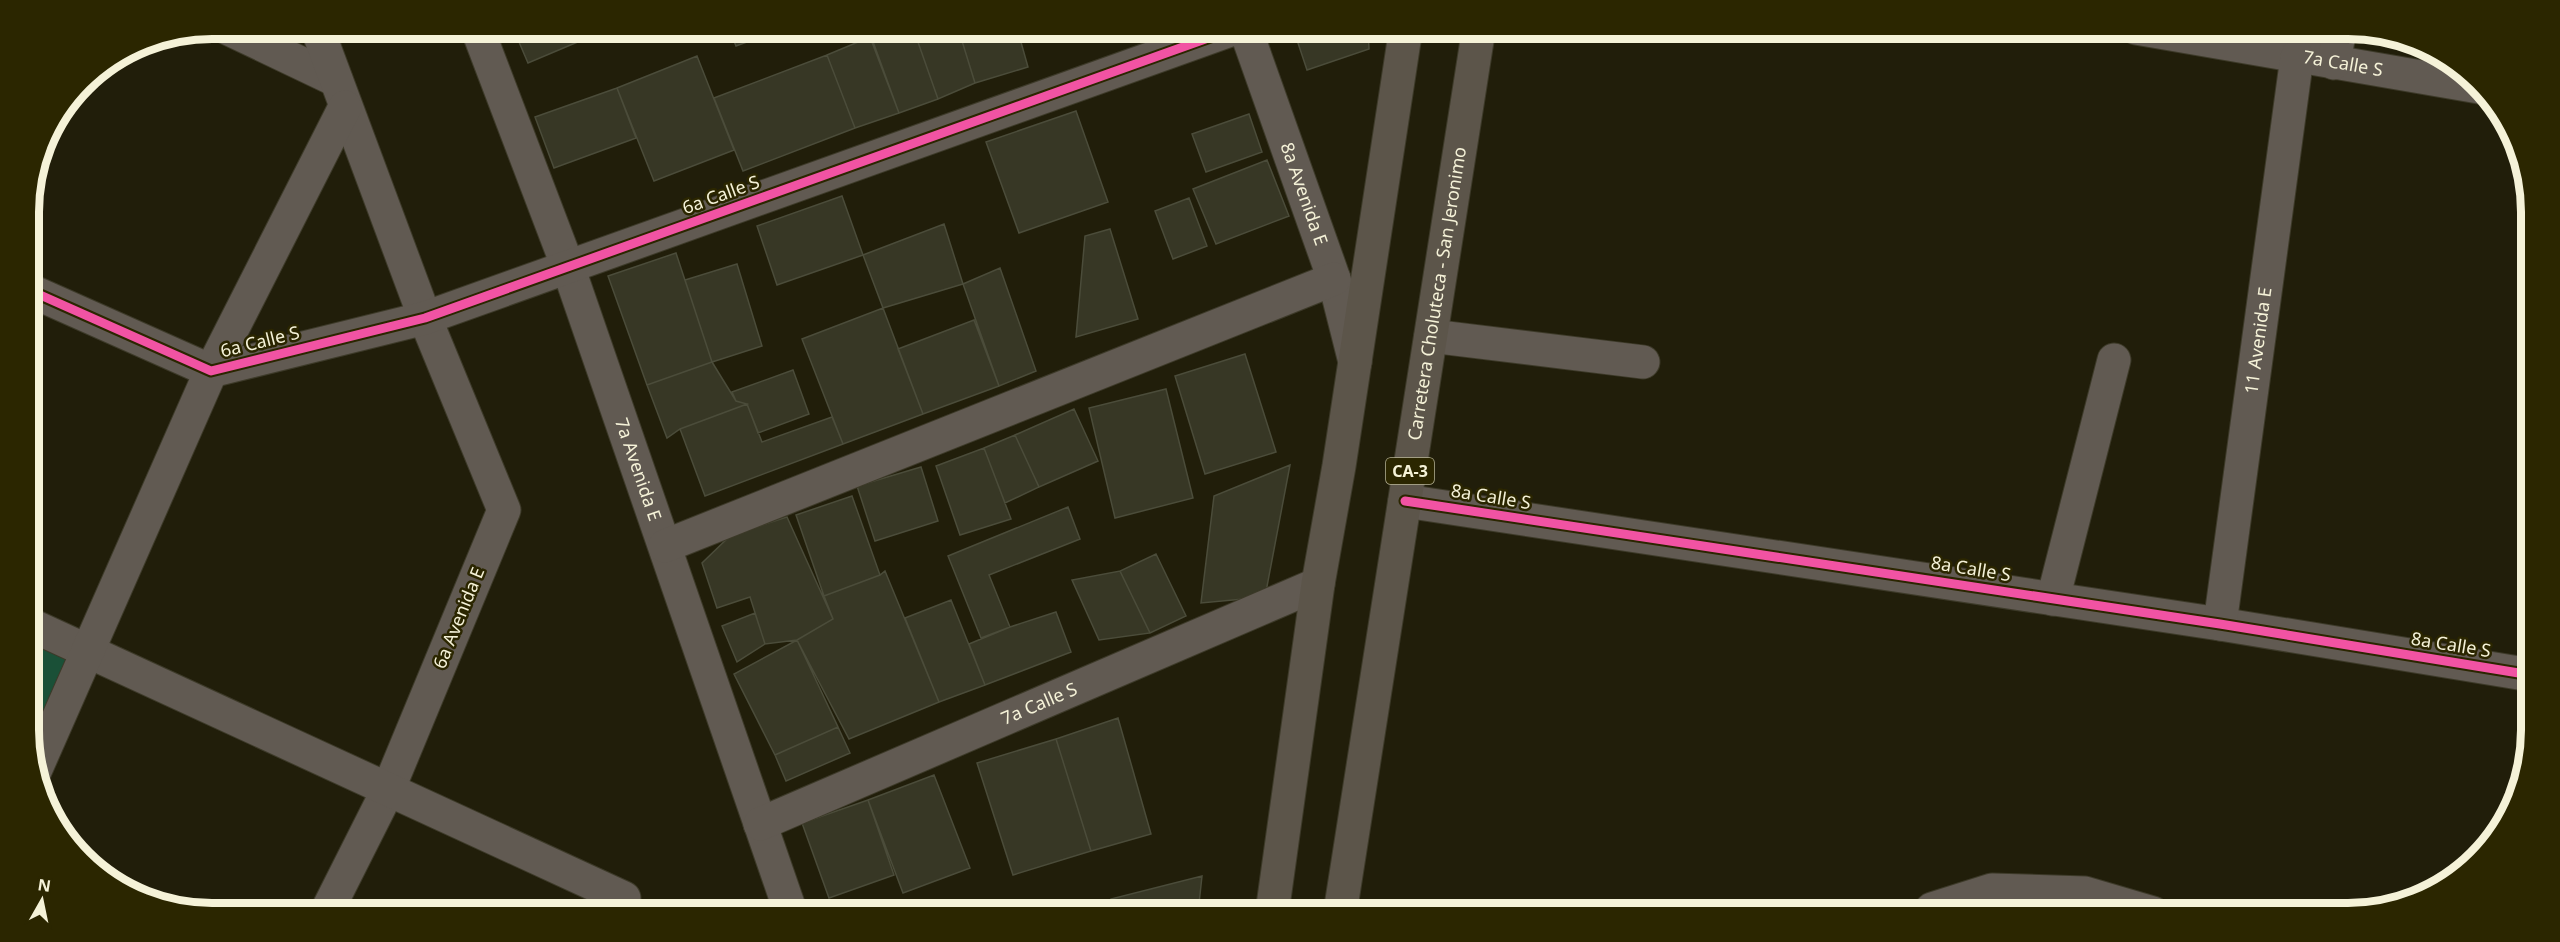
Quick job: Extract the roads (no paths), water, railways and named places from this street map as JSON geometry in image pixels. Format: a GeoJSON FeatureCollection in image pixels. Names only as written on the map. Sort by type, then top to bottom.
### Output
{"type":"FeatureCollection","features":[{"type":"Feature","properties":{"kind":"highway"},"geometry":{"type":"LineString","coordinates":[[1273,903],[1318,584],[1355,362],[1404,39]]}},
{"type":"Feature","properties":{"kind":"highway","name":"Carretera Choluteca - San Jeronimo"},"geometry":{"type":"LineString","coordinates":[[1342,903],[1477,39]]}},
{"type":"Feature","properties":{"kind":"street"},"geometry":{"type":"LineString","coordinates":[[41,757],[211,371],[341,93],[246,39]]}},
{"type":"Feature","properties":{"kind":"street","name":"6a Avenida E"},"geometry":{"type":"LineString","coordinates":[[321,39],[425,318],[504,510],[388,790],[332,903]]}},
{"type":"Feature","properties":{"kind":"street","name":"7a Avenida E"},"geometry":{"type":"LineString","coordinates":[[481,39],[568,267],[788,903]]}},
{"type":"Feature","properties":{"kind":"street","name":"6a Calle S"},"geometry":{"type":"LineString","coordinates":[[211,371],[425,318],[1205,39]]}},
{"type":"Feature","properties":{"kind":"street","name":"8a Avenida E"},"geometry":{"type":"LineString","coordinates":[[1249,39],[1334,279],[1355,362]]}},
{"type":"Feature","properties":{"kind":"street","name":"7a Calle S"},"geometry":{"type":"LineString","coordinates":[[2197,39],[2465,85]]}},
{"type":"Feature","properties":{"kind":"street"},"geometry":{"type":"LineString","coordinates":[[2334,63],[2338,39]]}},
{"type":"Feature","properties":{"kind":"street","name":"11 Avenida E"},"geometry":{"type":"LineString","coordinates":[[2220,624],[2296,57]]}},
{"type":"Feature","properties":{"kind":"street"},"geometry":{"type":"LineString","coordinates":[[665,546],[1334,279]]}},
{"type":"Feature","properties":{"kind":"street"},"geometry":{"type":"LineString","coordinates":[[39,294],[211,371]]}},
{"type":"Feature","properties":{"kind":"street"},"geometry":{"type":"LineString","coordinates":[[1431,336],[1643,362]]}},
{"type":"Feature","properties":{"kind":"street"},"geometry":{"type":"LineString","coordinates":[[2053,598],[2114,360]]}},
{"type":"Feature","properties":{"kind":"street","name":"8a Calle S"},"geometry":{"type":"LineString","coordinates":[[1405,501],[2053,598],[2521,673]]}},
{"type":"Feature","properties":{"kind":"street","name":"7a Calle S"},"geometry":{"type":"LineString","coordinates":[[760,824],[1318,584]]}},
{"type":"Feature","properties":{"kind":"street"},"geometry":{"type":"LineString","coordinates":[[39,629],[624,898]]}},
{"type":"Feature","properties":{"kind":"street"},"geometry":{"type":"LineString","coordinates":[[1951,903],[1992,890],[2085,893],[2119,903]]}}]}
